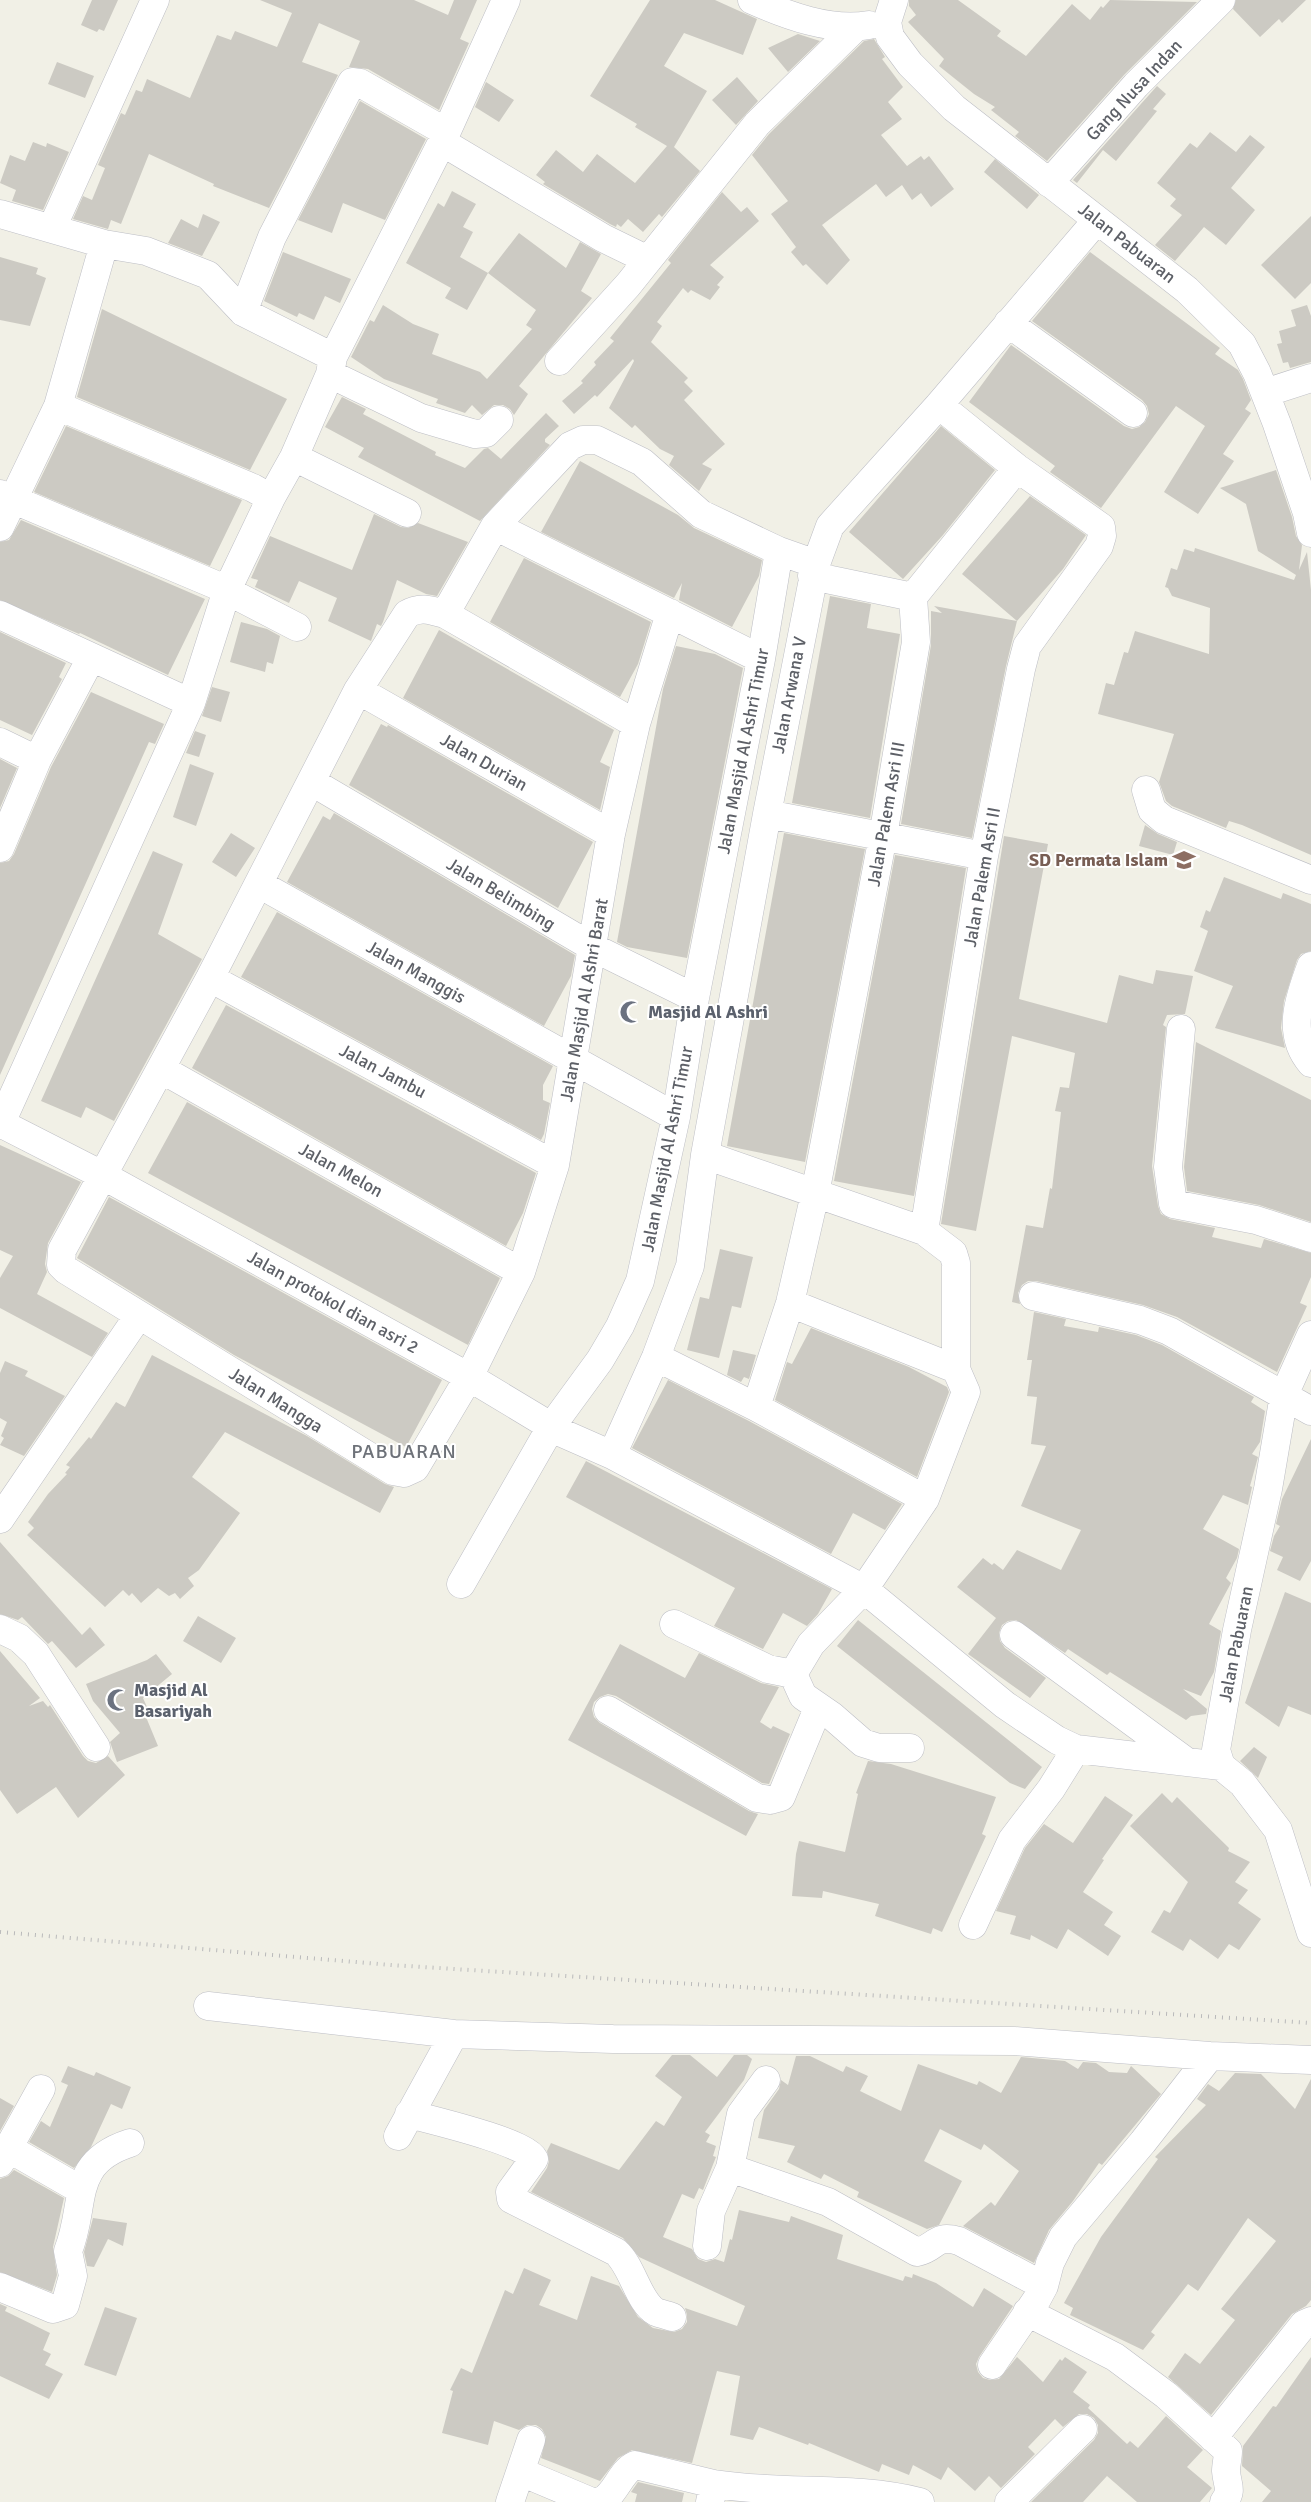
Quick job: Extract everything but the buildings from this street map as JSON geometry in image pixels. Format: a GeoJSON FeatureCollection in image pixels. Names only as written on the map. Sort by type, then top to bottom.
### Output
{"type":"FeatureCollection","features":[{"type":"Feature","properties":{"kind":"street"},"geometry":{"type":"LineString","coordinates":[[52,228],[155,0]]}},
{"type":"Feature","properties":{"kind":"street"},"geometry":{"type":"LineString","coordinates":[[0,1124],[191,703],[227,590],[271,498],[294,457],[332,366],[444,137],[506,0]]}},
{"type":"Feature","properties":{"kind":"street"},"geometry":{"type":"LineString","coordinates":[[752,0],[790,14],[828,24],[856,27]]}},
{"type":"Feature","properties":{"kind":"street","name":"Gang Nusa Indan"},"geometry":{"type":"LineString","coordinates":[[1059,190],[1136,85],[1221,0]]}},
{"type":"Feature","properties":{"kind":"street"},"geometry":{"type":"LineString","coordinates":[[559,361],[617,298],[757,124],[856,27],[890,11]]}},
{"type":"Feature","properties":{"kind":"street","name":"Jalan Pabuaran"},"geometry":{"type":"LineString","coordinates":[[890,11],[890,37],[910,64],[948,102],[1187,290],[1242,344],[1258,373],[1306,490],[1311,532]]}},
{"type":"Feature","properties":{"kind":"street"},"geometry":{"type":"LineString","coordinates":[[243,312],[272,237],[352,82],[360,83],[603,238],[648,260]]}},
{"type":"Feature","properties":{"kind":"street"},"geometry":{"type":"LineString","coordinates":[[0,214],[104,244],[146,251],[208,275],[243,312],[421,418],[475,434],[486,433],[499,420]]}},
{"type":"Feature","properties":{"kind":"street"},"geometry":{"type":"LineString","coordinates":[[800,561],[939,405],[1094,217]]}},
{"type":"Feature","properties":{"kind":"street"},"geometry":{"type":"LineString","coordinates":[[0,527],[7,497],[58,406],[104,244]]}},
{"type":"Feature","properties":{"kind":"street"},"geometry":{"type":"LineString","coordinates":[[1008,323],[1133,413]]}},
{"type":"Feature","properties":{"kind":"street"},"geometry":{"type":"LineString","coordinates":[[1265,393],[1311,378]]}},
{"type":"Feature","properties":{"kind":"street"},"geometry":{"type":"LineString","coordinates":[[445,614],[494,526],[570,446],[583,440],[597,440],[642,462],[701,514],[800,561],[913,597],[1018,468],[939,405]]}},
{"type":"Feature","properties":{"kind":"street"},"geometry":{"type":"LineString","coordinates":[[58,406],[252,488],[271,498]]}},
{"type":"Feature","properties":{"kind":"street"},"geometry":{"type":"LineString","coordinates":[[294,457],[407,514]]}},
{"type":"Feature","properties":{"kind":"street","name":"Jalan Palem Asri II"},"geometry":{"type":"LineString","coordinates":[[924,1231],[984,856],[1020,669],[1027,646],[1098,546],[1102,536],[1101,527],[1018,468]]}},
{"type":"Feature","properties":{"kind":"street"},"geometry":{"type":"LineString","coordinates":[[7,497],[227,590],[296,627]]}},
{"type":"Feature","properties":{"kind":"street"},"geometry":{"type":"LineString","coordinates":[[494,526],[761,659]]}},
{"type":"Feature","properties":{"kind":"street","name":"Jalan Masjid Al Ashri Timur"},"geometry":{"type":"LineString","coordinates":[[460,1584],[600,1360],[620,1326],[640,1281],[676,1118],[695,998],[761,659],[800,561]]}},
{"type":"Feature","properties":{"kind":"street","name":"Jalan Arwana V"},"geometry":{"type":"LineString","coordinates":[[601,1449],[656,1358],[690,1266],[705,1155],[767,814],[800,561]]}},
{"type":"Feature","properties":{"kind":"street","name":"Jalan Palem Asri III"},"geometry":{"type":"LineString","coordinates":[[756,1407],[790,1303],[815,1194],[883,836],[916,642],[913,597]]}},
{"type":"Feature","properties":{"kind":"street"},"geometry":{"type":"LineString","coordinates":[[102,1175],[210,978],[358,690],[407,614],[414,609],[423,608],[445,614],[636,724]]}},
{"type":"Feature","properties":{"kind":"street","name":"Jalan Masjid Al Ashri Barat"},"geometry":{"type":"LineString","coordinates":[[416,1468],[469,1377],[521,1272],[555,1165],[594,948],[611,834],[636,724],[670,613]]}},
{"type":"Feature","properties":{"kind":"street"},"geometry":{"type":"LineString","coordinates":[[0,615],[191,703]]}},
{"type":"Feature","properties":{"kind":"street"},"geometry":{"type":"LineString","coordinates":[[0,848],[37,760],[91,658]]}},
{"type":"Feature","properties":{"kind":"street","name":"Jalan Durian"},"geometry":{"type":"LineString","coordinates":[[358,690],[611,834]]}},
{"type":"Feature","properties":{"kind":"street"},"geometry":{"type":"LineString","coordinates":[[0,742],[37,760]]}},
{"type":"Feature","properties":{"kind":"street","name":"Jalan Belimbing"},"geometry":{"type":"LineString","coordinates":[[312,782],[594,948],[695,998]]}},
{"type":"Feature","properties":{"kind":"street"},"geometry":{"type":"LineString","coordinates":[[1146,790],[1152,810],[1164,820],[1311,880]]}},
{"type":"Feature","properties":{"kind":"street"},"geometry":{"type":"LineString","coordinates":[[767,814],[984,856]]}},
{"type":"Feature","properties":{"kind":"street","name":"Jalan Manggis"},"geometry":{"type":"LineString","coordinates":[[259,884],[676,1118]]}},
{"type":"Feature","properties":{"kind":"street"},"geometry":{"type":"LineString","coordinates":[[1311,966],[1299,1000],[1296,1028],[1302,1052],[1311,1063]]}},
{"type":"Feature","properties":{"kind":"street","name":"Jalan Jambu"},"geometry":{"type":"LineString","coordinates":[[210,978],[555,1165]]}},
{"type":"Feature","properties":{"kind":"street"},"geometry":{"type":"LineString","coordinates":[[1181,1029],[1168,1168],[1173,1204],[1256,1220],[1311,1238]]}},
{"type":"Feature","properties":{"kind":"street","name":"Jalan Melon"},"geometry":{"type":"LineString","coordinates":[[161,1069],[521,1272]]}},
{"type":"Feature","properties":{"kind":"street","name":"Jalan protokol dian asri 2"},"geometry":{"type":"LineString","coordinates":[[0,1124],[102,1175],[469,1377],[556,1430],[601,1449],[864,1588],[1006,1705],[1057,1740],[1076,1750]]}},
{"type":"Feature","properties":{"kind":"street"},"geometry":{"type":"LineString","coordinates":[[705,1155],[924,1231],[953,1253],[956,1263],[956,1369],[966,1392],[925,1499],[864,1588],[811,1644],[793,1674]]}},
{"type":"Feature","properties":{"kind":"street","name":"Jalan Mangga"},"geometry":{"type":"LineString","coordinates":[[102,1175],[62,1250],[60,1265],[393,1472],[404,1473],[416,1468]]}},
{"type":"Feature","properties":{"kind":"street"},"geometry":{"type":"LineString","coordinates":[[1033,1296],[1140,1320],[1169,1331],[1311,1411]]}},
{"type":"Feature","properties":{"kind":"street"},"geometry":{"type":"LineString","coordinates":[[790,1303],[956,1369]]}},
{"type":"Feature","properties":{"kind":"street"},"geometry":{"type":"LineString","coordinates":[[0,1519],[139,1315]]}},
{"type":"Feature","properties":{"kind":"street","name":"Jalan Pabuaran"},"geometry":{"type":"LineString","coordinates":[[1220,1766],[1216,1750],[1284,1395],[1311,1335]]}},
{"type":"Feature","properties":{"kind":"street"},"geometry":{"type":"LineString","coordinates":[[656,1358],[756,1407],[925,1499]]}},
{"type":"Feature","properties":{"kind":"street"},"geometry":{"type":"LineString","coordinates":[[674,1624],[768,1669],[793,1674]]}},
{"type":"Feature","properties":{"kind":"street"},"geometry":{"type":"LineString","coordinates":[[0,1629],[27,1644],[96,1747]]}},
{"type":"Feature","properties":{"kind":"street"},"geometry":{"type":"LineString","coordinates":[[1014,1635],[1188,1763]]}},
{"type":"Feature","properties":{"kind":"street"},"geometry":{"type":"LineString","coordinates":[[793,1674],[803,1696],[863,1743],[879,1748],[910,1748]]}},
{"type":"Feature","properties":{"kind":"street"},"geometry":{"type":"LineString","coordinates":[[608,1710],[757,1798],[770,1800],[781,1796],[818,1708]]}},
{"type":"Feature","properties":{"kind":"street"},"geometry":{"type":"LineString","coordinates":[[973,1925],[1012,1840],[1051,1789],[1076,1750],[1220,1766],[1242,1783],[1278,1830],[1309,1918]]}},
{"type":"Feature","properties":{"kind":"street"},"geometry":{"type":"LineString","coordinates":[[208,2006],[454,2034],[614,2039],[1014,2041],[1210,2056],[1311,2060]]}},
{"type":"Feature","properties":{"kind":"street"},"geometry":{"type":"LineString","coordinates":[[454,2034],[404,2125],[496,2138],[528,2151],[534,2159],[510,2192],[510,2199],[616,2252],[625,2260],[649,2305],[656,2312],[672,2316]]}},
{"type":"Feature","properties":{"kind":"street"},"geometry":{"type":"LineString","coordinates":[[992,2365],[1044,2286],[1050,2263],[1063,2237],[1143,2142],[1210,2056]]}},
{"type":"Feature","properties":{"kind":"street"},"geometry":{"type":"LineString","coordinates":[[707,2246],[710,2211],[730,2168],[741,2114],[766,2080]]}},
{"type":"Feature","properties":{"kind":"street"},"geometry":{"type":"LineString","coordinates":[[41,2089],[4,2156],[81,2190]]}},
{"type":"Feature","properties":{"kind":"street"},"geometry":{"type":"LineString","coordinates":[[0,2287],[53,2309],[65,2305],[73,2276],[68,2251],[73,2242],[81,2190],[94,2161],[113,2149],[130,2143]]}},
{"type":"Feature","properties":{"kind":"street"},"geometry":{"type":"LineString","coordinates":[[730,2168],[828,2202],[917,2252],[924,2251],[936,2241],[946,2238],[959,2241],[1044,2286]]}},
{"type":"Feature","properties":{"kind":"street"},"geometry":{"type":"LineString","coordinates":[[1027,2312],[1115,2357],[1166,2395],[1228,2451],[1226,2471],[1230,2487],[1229,2496],[1224,2502]]}},
{"type":"Feature","properties":{"kind":"street"},"geometry":{"type":"LineString","coordinates":[[1213,2438],[1304,2324],[1311,2321]]}},
{"type":"Feature","properties":{"kind":"street"},"geometry":{"type":"LineString","coordinates":[[1009,2502],[1083,2429]]}},
{"type":"Feature","properties":{"kind":"street"},"geometry":{"type":"LineString","coordinates":[[510,2502],[531,2440]]}},
{"type":"Feature","properties":{"kind":"street"},"geometry":{"type":"LineString","coordinates":[[596,2502],[601,2502],[628,2468],[635,2464],[712,2493],[740,2488],[839,2491],[904,2498],[920,2502]]}},
{"type":"Feature","properties":{"kind":"street"},"geometry":{"type":"LineString","coordinates":[[521,2472],[592,2502]]}},
{"type":"Feature","properties":{"kind":"railway"},"geometry":{"type":"LineString","coordinates":[[0,1932],[391,1965],[1311,2023]]}},
{"type":"Feature","properties":{"kind":"place","name":"SD Permata Islam"},"geometry":{"type":"Point","coordinates":[1184,860]}},
{"type":"Feature","properties":{"kind":"place","name":"Masjid Al Ashri"},"geometry":{"type":"Point","coordinates":[631,1012]}},
{"type":"Feature","properties":{"kind":"place","name":"Masjid Al Basariyah"},"geometry":{"type":"Point","coordinates":[118,1700]}},
{"type":"Feature","properties":{"kind":"district","name":"PABUARAN"},"geometry":{"type":"Point","coordinates":[404,1451]}}]}
